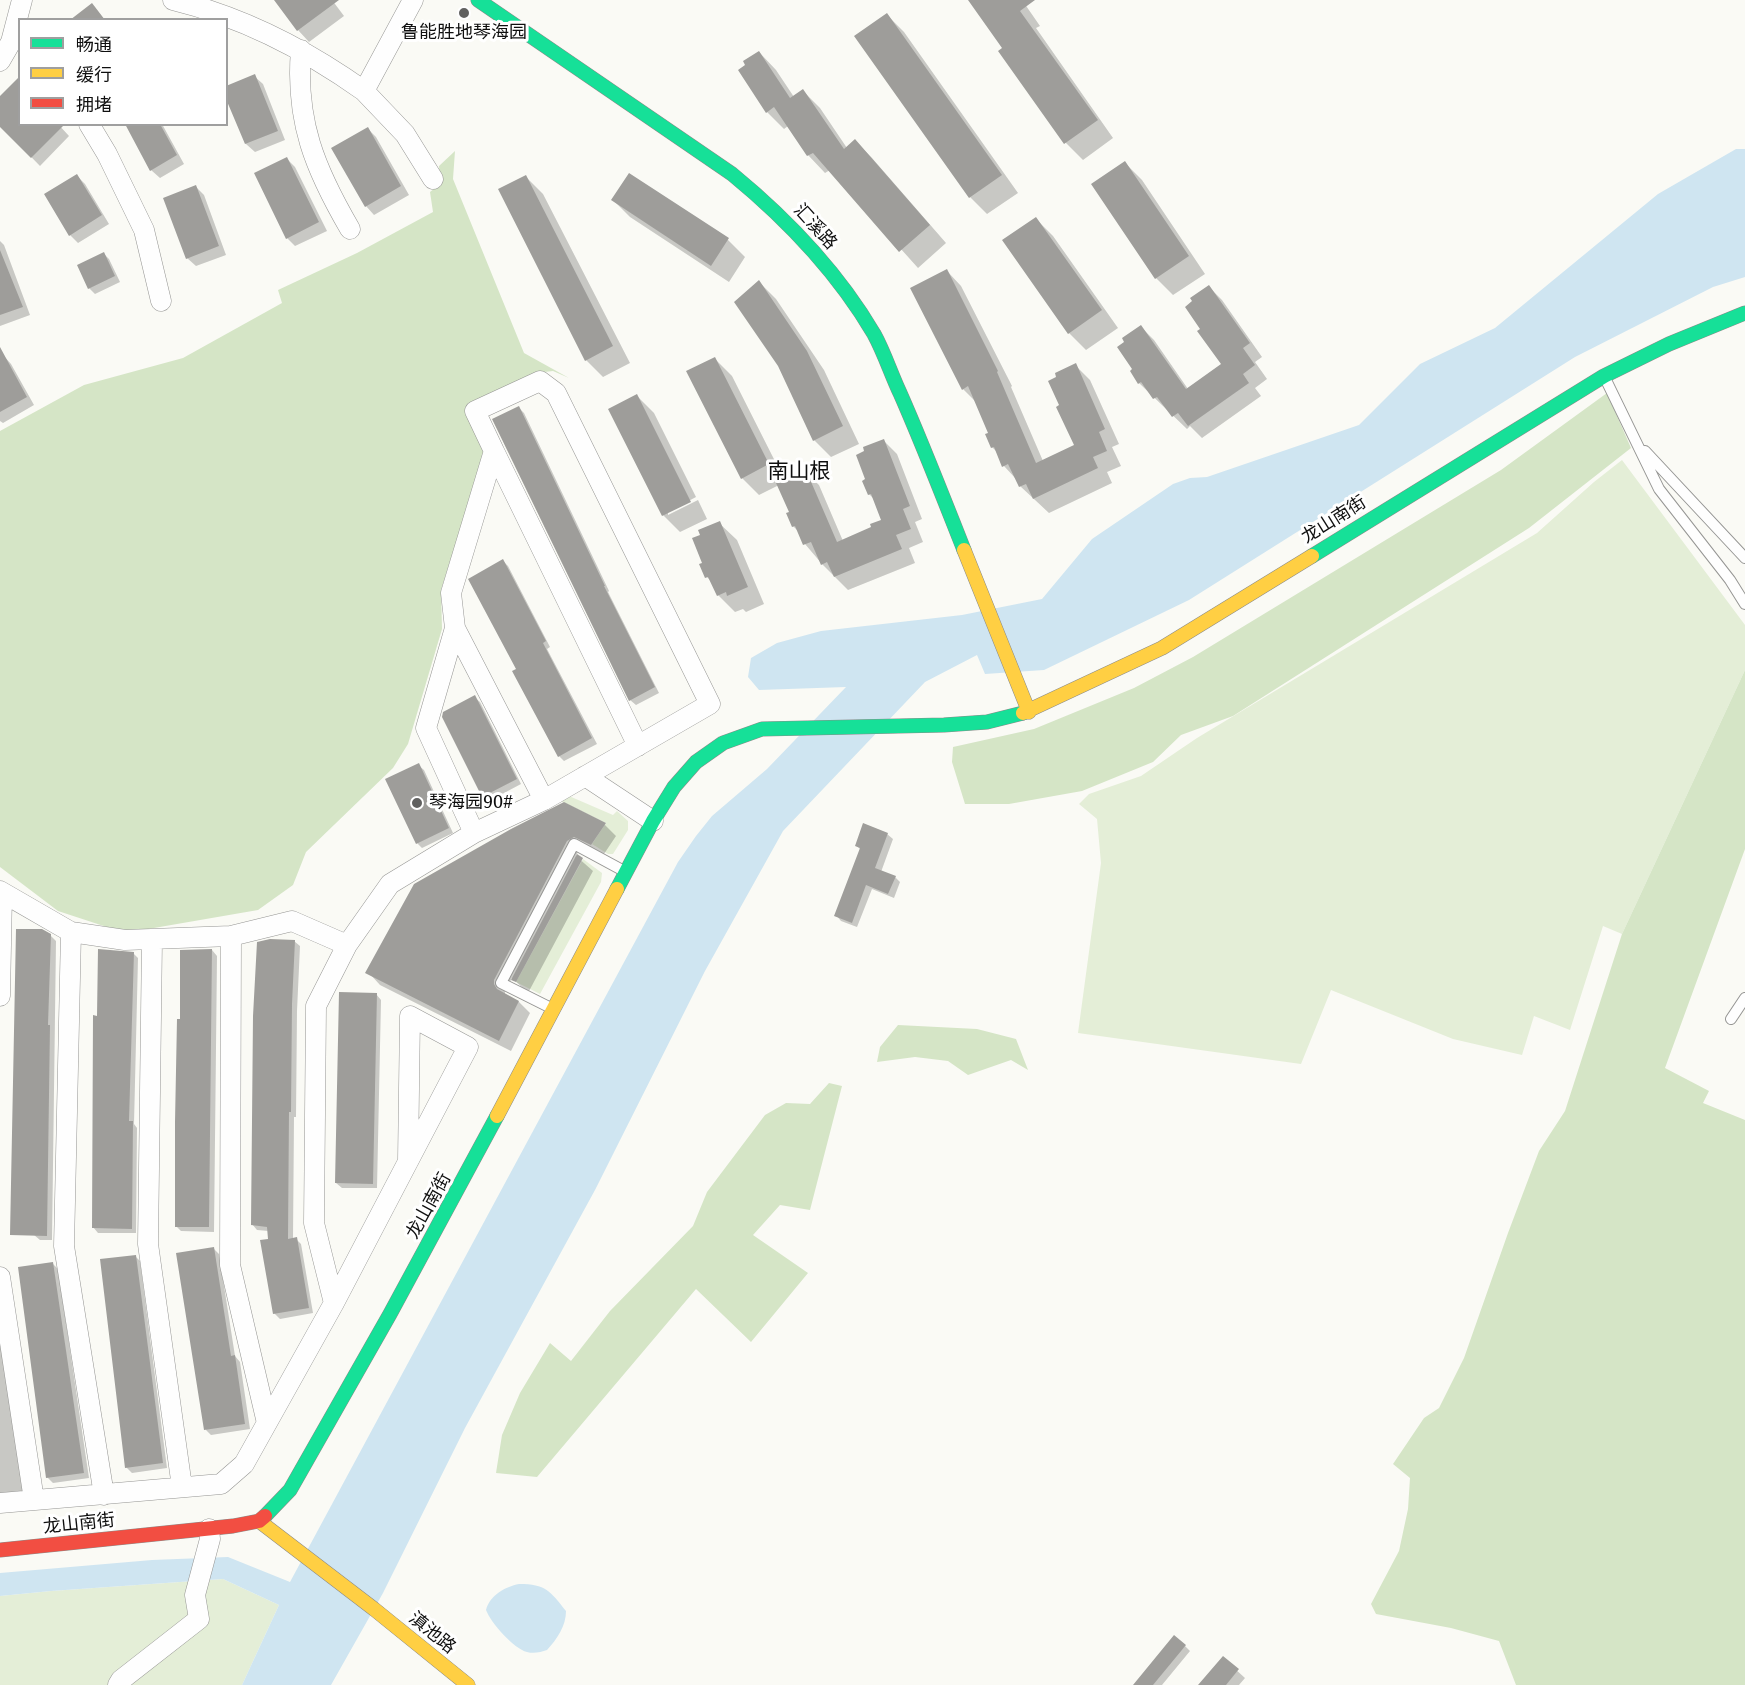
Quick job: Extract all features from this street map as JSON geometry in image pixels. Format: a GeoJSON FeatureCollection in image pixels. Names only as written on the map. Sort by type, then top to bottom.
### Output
{"type":"FeatureCollection","features":[{"type":"Feature","properties":{"kind":"street"},"geometry":{"type":"LineString","coordinates":[[19,18],[22,0]]}},
{"type":"Feature","properties":{"kind":"street"},"geometry":{"type":"LineString","coordinates":[[173,0],[209,6],[266,32],[301,50],[364,91],[405,134],[433,179]]}},
{"type":"Feature","properties":{"kind":"street"},"geometry":{"type":"LineString","coordinates":[[364,91],[413,0]]}},
{"type":"Feature","properties":{"kind":"street","name":"汇溪路"},"geometry":{"type":"LineString","coordinates":[[478,0],[732,174],[771,206],[810,247],[843,288],[875,336],[920,439],[1029,712]]}},
{"type":"Feature","properties":{"kind":"street"},"geometry":{"type":"LineString","coordinates":[[0,62],[15,46],[18,26]]}},
{"type":"Feature","properties":{"kind":"street"},"geometry":{"type":"LineString","coordinates":[[301,50],[299,80],[305,126],[314,158],[330,195],[350,229]]}},
{"type":"Feature","properties":{"kind":"street"},"geometry":{"type":"LineString","coordinates":[[89,126],[107,154],[144,230],[161,301]]}},
{"type":"Feature","properties":{"kind":"street","name":"龙山南街"},"geometry":{"type":"LineString","coordinates":[[0,1550],[259,1521],[274,1508],[296,1480],[401,1294],[653,821],[676,783],[712,748],[750,732],[789,728],[931,726],[987,722],[1029,712],[1162,648],[1604,376],[1696,332],[1745,313]]}},
{"type":"Feature","properties":{"kind":"street"},"geometry":{"type":"LineString","coordinates":[[334,1303],[314,1223],[316,1006],[347,945],[390,884],[474,833],[544,800],[638,746],[710,704],[556,393],[540,381],[475,411],[638,746]]}},
{"type":"Feature","properties":{"kind":"street"},"geometry":{"type":"LineString","coordinates":[[494,451],[451,593],[455,628],[544,800]]}},
{"type":"Feature","properties":{"kind":"street"},"geometry":{"type":"LineString","coordinates":[[455,628],[426,728],[474,833]]}},
{"type":"Feature","properties":{"kind":"street"},"geometry":{"type":"LineString","coordinates":[[585,776],[653,821]]}},
{"type":"Feature","properties":{"kind":"street"},"geometry":{"type":"LineString","coordinates":[[0,996],[1,892],[71,932],[125,940],[152,940],[231,936],[292,921],[347,945]]}},
{"type":"Feature","properties":{"kind":"street"},"geometry":{"type":"LineString","coordinates":[[71,932],[64,1246],[104,1495]]}},
{"type":"Feature","properties":{"kind":"street"},"geometry":{"type":"LineString","coordinates":[[231,936],[230,1265],[267,1423]]}},
{"type":"Feature","properties":{"kind":"street"},"geometry":{"type":"LineString","coordinates":[[152,940],[148,1244],[182,1487]]}},
{"type":"Feature","properties":{"kind":"street"},"geometry":{"type":"LineString","coordinates":[[0,1503],[221,1484],[244,1464],[334,1303],[468,1047],[410,1016],[408,1161]]}},
{"type":"Feature","properties":{"kind":"street"},"geometry":{"type":"LineString","coordinates":[[0,1277],[34,1500]]}},
{"type":"Feature","properties":{"kind":"street","name":"滇池路"},"geometry":{"type":"LineString","coordinates":[[259,1521],[468,1685]]}},
{"type":"Feature","properties":{"kind":"street"},"geometry":{"type":"LineString","coordinates":[[118,1685],[121,1680],[199,1619],[195,1595],[210,1539],[209,1528]]}},
{"type":"Feature","properties":{"kind":"lane"},"geometry":{"type":"LineString","coordinates":[[1604,376],[1659,489],[1730,580],[1745,604]]}},
{"type":"Feature","properties":{"kind":"lane"},"geometry":{"type":"LineString","coordinates":[[1639,444],[1745,558]]}},
{"type":"Feature","properties":{"kind":"lane"},"geometry":{"type":"LineString","coordinates":[[553,1010],[501,983],[548,893],[574,844],[626,872]]}},
{"type":"Feature","properties":{"kind":"lane"},"geometry":{"type":"LineString","coordinates":[[1731,1019],[1745,998]]}},
{"type":"Feature","properties":{"kind":"green space"},"geometry":{"type":"Polygon","coordinates":[[[455,151],[453,179],[524,353],[569,378],[553,371],[536,373],[465,408],[485,451],[441,590],[442,629],[408,744],[393,768],[306,852],[293,885],[258,910],[125,933],[58,911],[0,867],[0,431],[84,385],[183,358],[282,303],[278,290],[357,253],[433,212],[430,192],[440,184],[439,166],[455,151]]]}},
{"type":"Feature","properties":{"kind":"green space"},"geometry":{"type":"Polygon","coordinates":[[[1607,393],[1631,448],[1529,528],[1233,716],[1181,735],[1153,762],[1082,791],[1009,804],[965,804],[952,762],[953,747],[1034,729],[1134,688],[1193,657],[1501,470],[1607,393]]]}},
{"type":"Feature","properties":{"kind":"green space"},"geometry":{"type":"Polygon","coordinates":[[[1622,460],[1745,625],[1745,670],[1622,934],[1603,926],[1570,1030],[1534,1016],[1522,1055],[1453,1039],[1331,990],[1301,1064],[1078,1033],[1101,863],[1097,819],[1079,804],[1089,794],[1141,776],[1197,738],[1537,533],[1622,460]]]}},
{"type":"Feature","properties":{"kind":"green space"},"geometry":{"type":"Polygon","coordinates":[[[1745,670],[1745,849],[1665,1068],[1709,1091],[1703,1103],[1745,1120],[1745,1685],[1516,1685],[1499,1641],[1451,1628],[1376,1614],[1371,1604],[1399,1551],[1408,1509],[1410,1478],[1393,1464],[1424,1418],[1439,1408],[1464,1358],[1539,1151],[1565,1111],[1622,934],[1745,670]]]}},
{"type":"Feature","properties":{"kind":"green space"},"geometry":{"type":"Polygon","coordinates":[[[569,796],[613,815],[617,811],[628,821],[628,830],[613,854],[608,854],[592,844],[606,823],[561,801],[569,796]]]}},
{"type":"Feature","properties":{"kind":"green space"},"geometry":{"type":"Polygon","coordinates":[[[583,859],[602,873],[601,882],[540,994],[516,982],[583,859]]]}},
{"type":"Feature","properties":{"kind":"green space"},"geometry":{"type":"Polygon","coordinates":[[[898,1025],[977,1029],[1016,1039],[1028,1070],[1011,1060],[968,1075],[948,1061],[915,1057],[877,1062],[880,1047],[898,1025]]]}},
{"type":"Feature","properties":{"kind":"green space"},"geometry":{"type":"Polygon","coordinates":[[[829,1083],[842,1086],[810,1210],[780,1205],[753,1235],[808,1273],[751,1342],[696,1289],[537,1477],[496,1473],[502,1435],[520,1393],[550,1343],[571,1361],[610,1311],[693,1226],[707,1192],[765,1115],[786,1103],[810,1104],[829,1083]]]}},
{"type":"Feature","properties":{"kind":"green space"},"geometry":{"type":"Polygon","coordinates":[[[223,1579],[279,1605],[242,1685],[0,1685],[0,1596],[223,1579]]]}},
{"type":"Feature","properties":{"kind":"water"},"geometry":{"type":"Polygon","coordinates":[[[1736,149],[1745,149],[1745,277],[1713,287],[1575,357],[1189,600],[1044,670],[985,674],[977,655],[925,682],[783,831],[705,971],[595,1190],[465,1428],[383,1593],[331,1685],[242,1685],[279,1605],[223,1579],[0,1596],[0,1573],[152,1560],[228,1557],[290,1582],[678,862],[712,816],[767,769],[846,687],[759,690],[748,677],[751,658],[777,643],[821,631],[962,615],[1042,599],[1092,539],[1173,484],[1190,478],[1207,477],[1359,425],[1420,364],[1495,328],[1658,194],[1736,149]]]}},
{"type":"Feature","properties":{"kind":"water"},"geometry":{"type":"Polygon","coordinates":[[[519,1584],[542,1587],[556,1598],[566,1611],[560,1632],[547,1650],[530,1653],[522,1650],[498,1628],[486,1610],[491,1600],[499,1592],[519,1584]]]}},
{"type":"Feature","properties":{"kind":"building"},"geometry":{"type":"Polygon","coordinates":[[[274,0],[339,0],[297,31],[274,0]]]}},
{"type":"Feature","properties":{"kind":"building"},"geometry":{"type":"Polygon","coordinates":[[[968,0],[1035,0],[1020,11],[1098,120],[1064,144],[998,51],[1002,48],[968,0]]]}},
{"type":"Feature","properties":{"kind":"building"},"geometry":{"type":"Polygon","coordinates":[[[92,3],[103,18],[73,18],[92,3]]]}},
{"type":"Feature","properties":{"kind":"building"},"geometry":{"type":"Polygon","coordinates":[[[887,13],[1002,175],[969,198],[854,36],[887,13]]]}},
{"type":"Feature","properties":{"kind":"building"},"geometry":{"type":"Polygon","coordinates":[[[759,51],[790,98],[803,89],[844,149],[855,139],[930,225],[899,252],[813,153],[807,156],[774,107],[766,113],[738,70],[745,65],[743,61],[759,51]]]}},
{"type":"Feature","properties":{"kind":"building"},"geometry":{"type":"Polygon","coordinates":[[[255,74],[278,131],[245,144],[228,104],[228,85],[255,74]]]}},
{"type":"Feature","properties":{"kind":"building"},"geometry":{"type":"Polygon","coordinates":[[[18,78],[18,126],[63,126],[31,158],[0,127],[0,96],[18,78]]]}},
{"type":"Feature","properties":{"kind":"building"},"geometry":{"type":"Polygon","coordinates":[[[126,126],[161,126],[177,155],[150,171],[126,126]]]}},
{"type":"Feature","properties":{"kind":"building"},"geometry":{"type":"Polygon","coordinates":[[[368,127],[401,186],[365,207],[331,148],[368,127]]]}},
{"type":"Feature","properties":{"kind":"building"},"geometry":{"type":"Polygon","coordinates":[[[287,157],[319,222],[286,239],[254,173],[287,157]]]}},
{"type":"Feature","properties":{"kind":"building"},"geometry":{"type":"Polygon","coordinates":[[[1125,161],[1189,256],[1155,279],[1091,184],[1125,161]]]}},
{"type":"Feature","properties":{"kind":"building"},"geometry":{"type":"Polygon","coordinates":[[[629,173],[729,238],[711,266],[611,200],[629,173]]]}},
{"type":"Feature","properties":{"kind":"building"},"geometry":{"type":"Polygon","coordinates":[[[77,174],[102,215],[69,236],[44,194],[77,174]]]}},
{"type":"Feature","properties":{"kind":"building"},"geometry":{"type":"Polygon","coordinates":[[[526,175],[613,346],[585,361],[498,189],[526,175]]]}},
{"type":"Feature","properties":{"kind":"building"},"geometry":{"type":"Polygon","coordinates":[[[196,185],[219,246],[186,259],[163,198],[196,185]]]}},
{"type":"Feature","properties":{"kind":"building"},"geometry":{"type":"Polygon","coordinates":[[[1036,217],[1102,310],[1068,334],[1002,240],[1036,217]]]}},
{"type":"Feature","properties":{"kind":"building"},"geometry":{"type":"Polygon","coordinates":[[[0,250],[23,307],[0,315],[0,250]]]}},
{"type":"Feature","properties":{"kind":"building"},"geometry":{"type":"Polygon","coordinates":[[[104,252],[115,276],[88,289],[77,265],[104,252]]]}},
{"type":"Feature","properties":{"kind":"building"},"geometry":{"type":"Polygon","coordinates":[[[947,269],[998,371],[1036,463],[1074,445],[1056,407],[1059,405],[1048,381],[1056,377],[1055,373],[1076,363],[1105,429],[1099,432],[1107,451],[1093,457],[1098,468],[1033,499],[1026,484],[1019,487],[1008,464],[1002,467],[994,447],[991,448],[985,434],[988,433],[968,386],[962,390],[910,288],[947,269]]]}},
{"type":"Feature","properties":{"kind":"building"},"geometry":{"type":"Polygon","coordinates":[[[759,280],[807,351],[843,426],[813,441],[778,366],[734,302],[759,280]]]}},
{"type":"Feature","properties":{"kind":"building"},"geometry":{"type":"Polygon","coordinates":[[[1209,285],[1250,343],[1243,348],[1255,365],[1243,374],[1249,383],[1188,426],[1178,413],[1172,417],[1157,397],[1153,399],[1141,382],[1138,384],[1130,371],[1132,369],[1117,347],[1124,342],[1122,338],[1141,325],[1186,389],[1221,364],[1197,331],[1200,329],[1185,307],[1192,301],[1190,298],[1209,285]]]}},
{"type":"Feature","properties":{"kind":"building"},"geometry":{"type":"Polygon","coordinates":[[[0,347],[27,397],[0,412],[0,347]]]}},
{"type":"Feature","properties":{"kind":"building"},"geometry":{"type":"Polygon","coordinates":[[[715,357],[769,464],[741,479],[686,371],[715,357]]]}},
{"type":"Feature","properties":{"kind":"building"},"geometry":{"type":"Polygon","coordinates":[[[637,394],[691,502],[662,516],[608,409],[637,394]]]}},
{"type":"Feature","properties":{"kind":"building"},"geometry":{"type":"Polygon","coordinates":[[[519,406],[604,586],[655,687],[629,701],[492,419],[519,406]]]}},
{"type":"Feature","properties":{"kind":"building"},"geometry":{"type":"Polygon","coordinates":[[[884,439],[910,506],[903,509],[911,529],[896,535],[902,549],[834,577],[827,562],[821,565],[811,542],[803,545],[795,526],[792,527],[786,513],[789,512],[776,483],[806,470],[837,542],[881,520],[871,494],[868,495],[862,481],[865,479],[856,455],[864,451],[863,447],[884,439]]]}},
{"type":"Feature","properties":{"kind":"building"},"geometry":{"type":"Polygon","coordinates":[[[720,521],[748,587],[727,596],[726,592],[717,596],[708,577],[705,578],[692,538],[700,535],[698,530],[720,521]]]}},
{"type":"Feature","properties":{"kind":"building"},"geometry":{"type":"Polygon","coordinates":[[[503,559],[546,641],[543,643],[592,738],[558,757],[512,671],[516,669],[468,579],[503,559]]]}},
{"type":"Feature","properties":{"kind":"building"},"geometry":{"type":"Polygon","coordinates":[[[475,695],[517,779],[482,797],[442,717],[443,712],[475,695]]]}},
{"type":"Feature","properties":{"kind":"building","name":"琴海园90#"},"geometry":{"type":"Polygon","coordinates":[[[419,763],[449,828],[416,844],[385,779],[419,763]]]}},
{"type":"Feature","properties":{"kind":"building"},"geometry":{"type":"Polygon","coordinates":[[[564,802],[606,823],[591,845],[574,837],[567,841],[494,980],[497,989],[519,1001],[499,1041],[365,973],[414,884],[564,802]]]}},
{"type":"Feature","properties":{"kind":"building"},"geometry":{"type":"Polygon","coordinates":[[[863,823],[888,833],[875,868],[896,876],[888,894],[866,885],[852,923],[834,916],[860,848],[855,846],[863,823]]]}},
{"type":"Feature","properties":{"kind":"building"},"geometry":{"type":"Polygon","coordinates":[[[577,854],[583,858],[516,982],[511,980],[577,854]]]}},
{"type":"Feature","properties":{"kind":"building"},"geometry":{"type":"Polygon","coordinates":[[[16,929],[42,929],[51,934],[47,1236],[10,1235],[16,929]]]}},
{"type":"Feature","properties":{"kind":"building"},"geometry":{"type":"Polygon","coordinates":[[[270,939],[295,940],[291,1112],[289,1112],[288,1239],[297,1237],[309,1308],[273,1314],[260,1240],[268,1239],[267,1227],[251,1225],[253,1016],[257,942],[270,939]]]}},
{"type":"Feature","properties":{"kind":"building"},"geometry":{"type":"Polygon","coordinates":[[[98,949],[134,952],[129,1121],[133,1121],[132,1229],[92,1228],[93,1015],[97,1016],[98,949]]]}},
{"type":"Feature","properties":{"kind":"building"},"geometry":{"type":"Polygon","coordinates":[[[212,949],[209,1227],[175,1227],[175,1122],[177,1019],[180,1019],[180,950],[212,949]]]}},
{"type":"Feature","properties":{"kind":"building"},"geometry":{"type":"Polygon","coordinates":[[[339,992],[377,993],[373,1184],[335,1183],[339,992]]]}},
{"type":"Feature","properties":{"kind":"building"},"geometry":{"type":"Polygon","coordinates":[[[214,1247],[231,1356],[235,1355],[245,1424],[204,1430],[176,1253],[214,1247]]]}},
{"type":"Feature","properties":{"kind":"building"},"geometry":{"type":"Polygon","coordinates":[[[136,1255],[163,1463],[125,1468],[100,1259],[136,1255]]]}},
{"type":"Feature","properties":{"kind":"building"},"geometry":{"type":"Polygon","coordinates":[[[53,1262],[84,1473],[46,1478],[18,1267],[53,1262]]]}},
{"type":"Feature","properties":{"kind":"building"},"geometry":{"type":"Polygon","coordinates":[[[1174,1635],[1186,1645],[1153,1685],[1133,1685],[1174,1635]]]}},
{"type":"Feature","properties":{"kind":"building"},"geometry":{"type":"Polygon","coordinates":[[[1223,1656],[1239,1669],[1226,1685],[1198,1685],[1223,1656]]]}},
{"type":"Feature","properties":{"kind":"traffic: fast"},"geometry":{"type":"LineString","coordinates":[[478,0],[732,174],[792,228],[828,268],[860,311],[878,341],[964,550]]}},
{"type":"Feature","properties":{"kind":"traffic: fast"},"geometry":{"type":"LineString","coordinates":[[1312,556],[1604,376],[1669,344],[1745,313]]}},
{"type":"Feature","properties":{"kind":"traffic: fast"},"geometry":{"type":"LineString","coordinates":[[617,889],[674,787],[696,762],[723,743],[762,729],[944,725],[987,722],[1023,713]]}},
{"type":"Feature","properties":{"kind":"traffic: fast"},"geometry":{"type":"LineString","coordinates":[[265,1516],[290,1490],[390,1314],[497,1116]]}},
{"type":"Feature","properties":{"kind":"traffic: slow"},"geometry":{"type":"LineString","coordinates":[[964,550],[1029,712]]}},
{"type":"Feature","properties":{"kind":"traffic: slow"},"geometry":{"type":"LineString","coordinates":[[1023,713],[1162,648],[1312,556]]}},
{"type":"Feature","properties":{"kind":"traffic: slow"},"geometry":{"type":"LineString","coordinates":[[497,1116],[617,889]]}},
{"type":"Feature","properties":{"kind":"traffic: slow"},"geometry":{"type":"LineString","coordinates":[[259,1521],[468,1685]]}},
{"type":"Feature","properties":{"kind":"traffic: jam"},"geometry":{"type":"LineString","coordinates":[[0,1550],[233,1526],[259,1521],[265,1516]]}},
{"type":"Feature","properties":{"kind":"place","name":"鲁能胜地琴海园"},"geometry":{"type":"Point","coordinates":[464,13]}},
{"type":"Feature","properties":{"kind":"place","name":"琴海园90#"},"geometry":{"type":"Point","coordinates":[417,803]}},
{"type":"Feature","properties":{"kind":"district","name":"南山根"},"geometry":{"type":"Point","coordinates":[799,472]}}]}
